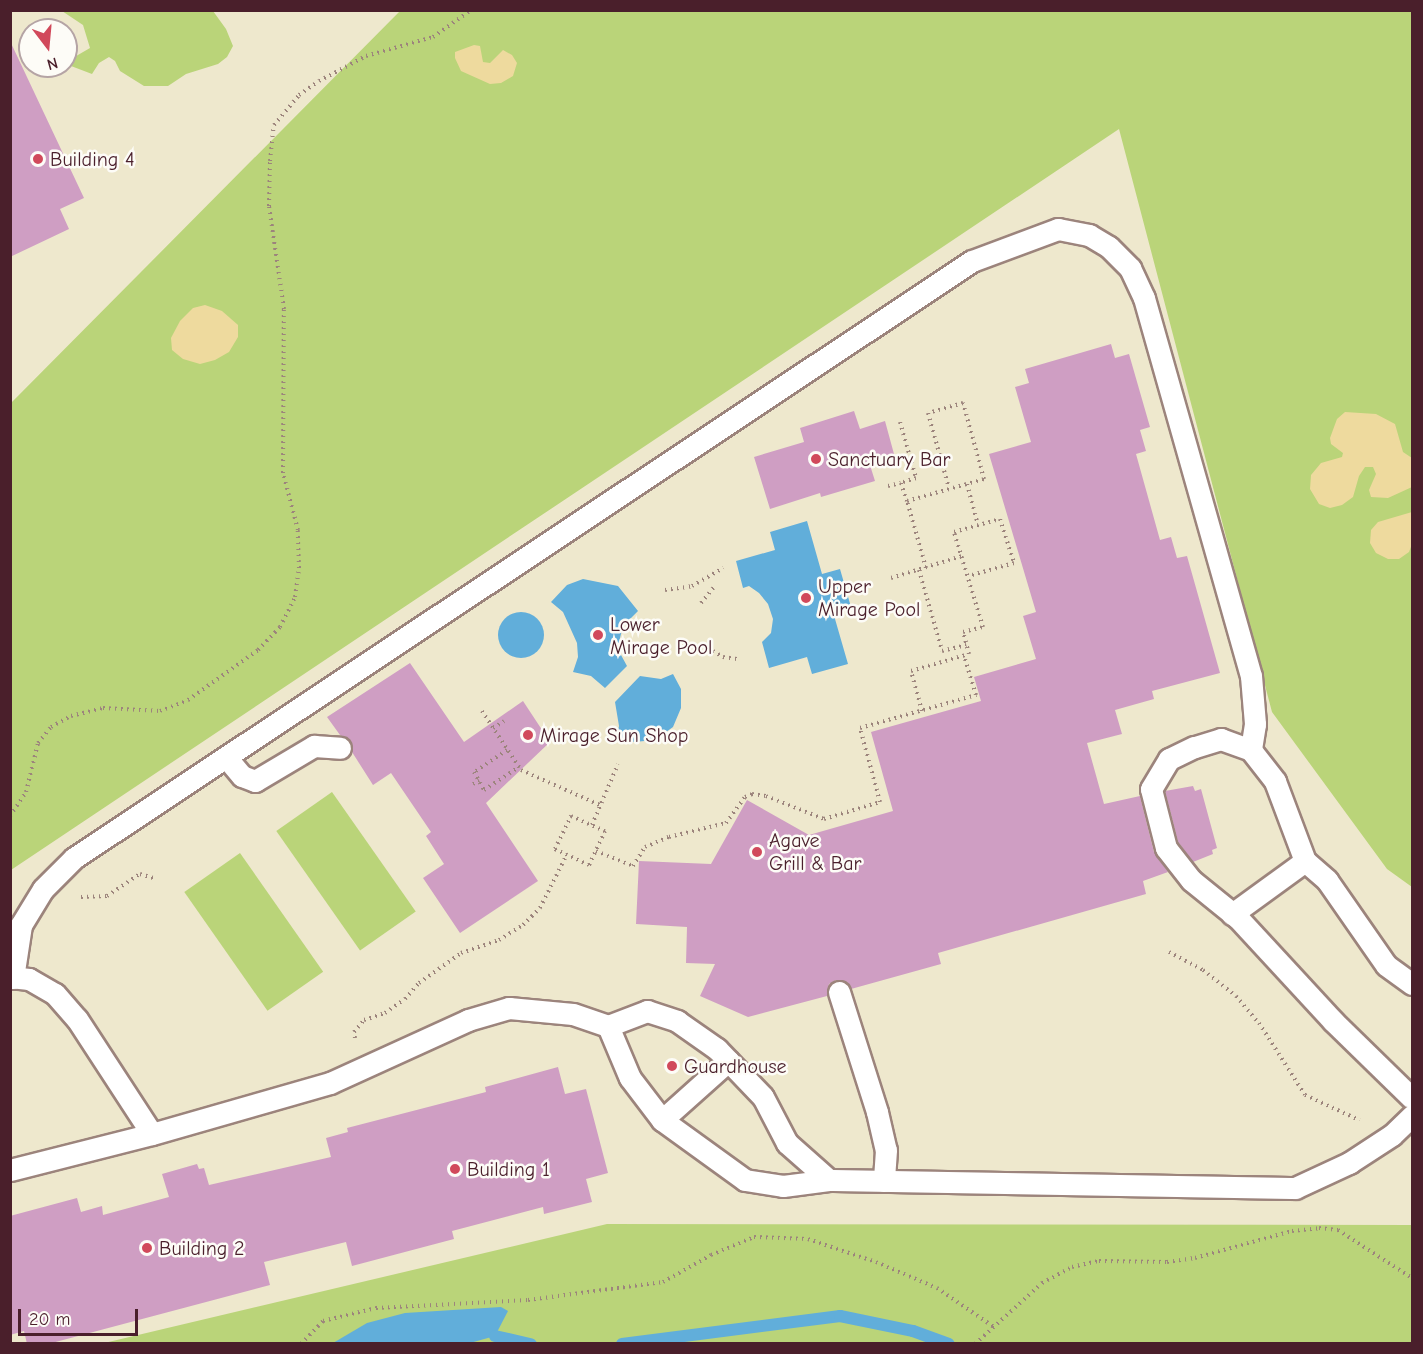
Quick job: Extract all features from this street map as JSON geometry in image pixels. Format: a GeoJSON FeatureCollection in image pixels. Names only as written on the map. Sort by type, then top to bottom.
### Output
{"type":"FeatureCollection","features":[{"type":"Feature","properties":{"kind":"lane"},"geometry":{"type":"LineString","coordinates":[[152,1134],[77,1019],[55,994],[30,979],[12,978],[21,925],[43,889],[74,858],[972,261],[1058,229],[1089,235],[1108,247],[1130,268],[1144,298],[1251,676],[1255,724],[1251,750]]}},
{"type":"Feature","properties":{"kind":"lane"},"geometry":{"type":"LineString","coordinates":[[1413,984],[1386,965],[1327,880],[1305,861],[1275,781],[1251,750],[1221,739],[1194,747],[1169,759],[1151,789],[1166,848],[1191,880],[1232,914],[1286,967],[1333,1021],[1413,1098]]}},
{"type":"Feature","properties":{"kind":"lane"},"geometry":{"type":"LineString","coordinates":[[226,757],[242,776],[255,781],[314,746],[340,748]]}},
{"type":"Feature","properties":{"kind":"lane"},"geometry":{"type":"LineString","coordinates":[[1232,914],[1305,861]]}},
{"type":"Feature","properties":{"kind":"lane"},"geometry":{"type":"LineString","coordinates":[[838,992],[877,1112],[886,1150],[884,1181]]}},
{"type":"Feature","properties":{"kind":"lane"},"geometry":{"type":"LineString","coordinates":[[10,1170],[152,1134],[330,1083],[468,1020],[510,1008],[573,1014],[608,1026],[646,1011],[677,1021],[717,1049],[763,1097],[787,1143],[829,1180]]}},
{"type":"Feature","properties":{"kind":"lane"},"geometry":{"type":"LineString","coordinates":[[608,1026],[630,1078],[662,1120],[745,1180],[783,1186],[829,1180],[1295,1188],[1349,1163],[1392,1135],[1413,1116]]}},
{"type":"Feature","properties":{"kind":"lane"},"geometry":{"type":"LineString","coordinates":[[662,1120],[728,1061]]}},
{"type":"Feature","properties":{"kind":"path"},"geometry":{"type":"LineString","coordinates":[[10,816],[26,792],[38,743],[51,727],[71,717],[103,708],[160,711],[188,700],[258,650],[280,627],[295,597],[299,568],[297,530],[284,473],[284,309],[269,206],[274,125],[299,95],[319,81],[366,56],[433,37],[471,10]]}},
{"type":"Feature","properties":{"kind":"path"},"geometry":{"type":"LineString","coordinates":[[907,501],[984,479],[963,403],[928,413],[949,488]]}},
{"type":"Feature","properties":{"kind":"path"},"geometry":{"type":"LineString","coordinates":[[888,486],[916,478],[900,422]]}},
{"type":"Feature","properties":{"kind":"path"},"geometry":{"type":"LineString","coordinates":[[901,483],[926,568]]}},
{"type":"Feature","properties":{"kind":"path"},"geometry":{"type":"LineString","coordinates":[[967,484],[978,525]]}},
{"type":"Feature","properties":{"kind":"path"},"geometry":{"type":"LineString","coordinates":[[922,711],[910,671],[969,654],[963,632],[982,627],[969,576],[954,532],[1000,519],[1014,563],[969,576]]}},
{"type":"Feature","properties":{"kind":"path"},"geometry":{"type":"LineString","coordinates":[[891,578],[962,556]]}},
{"type":"Feature","properties":{"kind":"path"},"geometry":{"type":"LineString","coordinates":[[665,590],[692,586],[723,568]]}},
{"type":"Feature","properties":{"kind":"path"},"geometry":{"type":"LineString","coordinates":[[919,570],[942,651],[966,645]]}},
{"type":"Feature","properties":{"kind":"path"},"geometry":{"type":"LineString","coordinates":[[701,603],[715,586]]}},
{"type":"Feature","properties":{"kind":"path"},"geometry":{"type":"LineString","coordinates":[[713,651],[723,657],[736,659]]}},
{"type":"Feature","properties":{"kind":"path"},"geometry":{"type":"LineString","coordinates":[[596,851],[633,866],[645,847],[669,837],[726,823],[745,797],[752,794],[766,796],[824,819],[880,802],[860,728],[976,695],[964,656]]}},
{"type":"Feature","properties":{"kind":"path"},"geometry":{"type":"LineString","coordinates":[[482,711],[519,767],[600,805]]}},
{"type":"Feature","properties":{"kind":"path"},"geometry":{"type":"LineString","coordinates":[[493,728],[504,721]]}},
{"type":"Feature","properties":{"kind":"path"},"geometry":{"type":"LineString","coordinates":[[507,750],[474,772],[484,790],[519,767]]}},
{"type":"Feature","properties":{"kind":"path"},"geometry":{"type":"LineString","coordinates":[[592,825],[618,764]]}},
{"type":"Feature","properties":{"kind":"path"},"geometry":{"type":"LineString","coordinates":[[473,784],[479,781]]}},
{"type":"Feature","properties":{"kind":"path"},"geometry":{"type":"LineString","coordinates":[[571,816],[592,825],[605,831],[589,864],[555,849],[571,816]]}},
{"type":"Feature","properties":{"kind":"path"},"geometry":{"type":"LineString","coordinates":[[365,1066],[354,1032],[364,1020],[385,1013],[405,999],[419,983],[460,953],[499,940],[523,925],[540,908],[567,854]]}},
{"type":"Feature","properties":{"kind":"path"},"geometry":{"type":"LineString","coordinates":[[1169,952],[1203,970],[1236,996],[1259,1023],[1305,1095],[1362,1122]]}},
{"type":"Feature","properties":{"kind":"path"},"geometry":{"type":"LineString","coordinates":[[976,1342],[1042,1283],[1072,1267],[1099,1261],[1167,1262],[1195,1258],[1292,1231],[1318,1228],[1338,1230],[1413,1278]]}},
{"type":"Feature","properties":{"kind":"path"},"geometry":{"type":"LineString","coordinates":[[301,1344],[323,1321],[376,1308],[528,1300],[663,1282],[711,1255],[754,1237],[808,1239],[876,1262],[937,1288],[994,1327]]}},
{"type":"Feature","properties":{"kind":"green space"},"geometry":{"type":"Polygon","coordinates":[[[62,11],[213,11],[226,29],[233,46],[227,57],[218,64],[186,74],[168,86],[144,86],[120,71],[115,61],[109,57],[99,63],[92,74],[78,69],[78,55],[90,48],[83,25],[78,22],[78,18],[72,18],[62,11]]]}},
{"type":"Feature","properties":{"kind":"green space"},"geometry":{"type":"Polygon","coordinates":[[[400,11],[1412,11],[1412,887],[1387,869],[1272,712],[1119,129],[11,870],[11,403],[400,11]]]}},
{"type":"Feature","properties":{"kind":"green space"},"geometry":{"type":"Polygon","coordinates":[[[332,792],[416,912],[360,951],[276,831],[332,792]]]}},
{"type":"Feature","properties":{"kind":"green space"},"geometry":{"type":"Polygon","coordinates":[[[240,853],[323,972],[267,1011],[184,892],[240,853]]]}},
{"type":"Feature","properties":{"kind":"green space"},"geometry":{"type":"Polygon","coordinates":[[[607,1224],[1412,1225],[1412,1343],[100,1344],[607,1224]]]}},
{"type":"Feature","properties":{"kind":"sand"},"geometry":{"type":"Polygon","coordinates":[[[474,45],[480,46],[483,62],[490,63],[503,50],[512,55],[517,63],[513,76],[501,83],[490,84],[461,71],[455,58],[455,52],[474,45]]]}},
{"type":"Feature","properties":{"kind":"sand"},"geometry":{"type":"Polygon","coordinates":[[[205,305],[222,311],[238,325],[238,337],[229,352],[215,360],[200,364],[183,359],[172,350],[171,338],[180,321],[193,308],[205,305]]]}},
{"type":"Feature","properties":{"kind":"sand"},"geometry":{"type":"Polygon","coordinates":[[[1345,412],[1376,414],[1395,424],[1403,452],[1412,458],[1412,487],[1388,498],[1371,497],[1369,490],[1376,474],[1373,467],[1365,467],[1359,476],[1353,497],[1342,505],[1330,508],[1319,504],[1310,489],[1311,475],[1321,463],[1342,457],[1343,453],[1331,444],[1330,438],[1337,419],[1345,412]]]}},
{"type":"Feature","properties":{"kind":"sand"},"geometry":{"type":"Polygon","coordinates":[[[1412,512],[1412,544],[1409,552],[1399,559],[1388,559],[1376,553],[1370,543],[1371,530],[1378,522],[1412,512]]]}},
{"type":"Feature","properties":{"kind":"water","name":"Upper Mirage Pool"},"geometry":{"type":"Polygon","coordinates":[[[807,521],[822,574],[840,569],[851,607],[833,612],[848,664],[812,674],[807,657],[769,668],[762,642],[771,633],[773,619],[768,604],[759,593],[749,586],[743,588],[736,561],[775,550],[770,532],[807,521]]]}},
{"type":"Feature","properties":{"kind":"water","name":"Lower Mirage Pool"},"geometry":{"type":"Polygon","coordinates":[[[583,579],[618,586],[638,611],[623,626],[619,642],[621,655],[627,666],[605,688],[591,676],[573,672],[578,657],[577,643],[563,612],[551,602],[567,585],[583,579]]]}},
{"type":"Feature","properties":{"kind":"water"},"geometry":{"type":"Polygon","coordinates":[[[521,612],[537,619],[544,635],[537,651],[521,658],[505,651],[498,635],[505,619],[521,612]]]}},
{"type":"Feature","properties":{"kind":"water"},"geometry":{"type":"Polygon","coordinates":[[[673,674],[681,689],[681,708],[673,727],[655,740],[634,742],[617,736],[619,726],[615,702],[640,676],[661,679],[673,674]]]}},
{"type":"Feature","properties":{"kind":"water"},"geometry":{"type":"Polygon","coordinates":[[[501,1307],[508,1311],[495,1336],[470,1343],[333,1343],[367,1323],[405,1313],[501,1307]]]}},
{"type":"Feature","properties":{"kind":"building","name":"Building 4"},"geometry":{"type":"Polygon","coordinates":[[[10,41],[18,58],[18,78],[27,78],[84,198],[60,209],[69,229],[10,257],[10,41]]]}},
{"type":"Feature","properties":{"kind":"building"},"geometry":{"type":"Polygon","coordinates":[[[1111,344],[1115,358],[1129,354],[1150,427],[1140,430],[1146,451],[1136,454],[1160,540],[1171,537],[1177,558],[1187,556],[1220,673],[1152,691],[1154,699],[1115,710],[1122,734],[1087,743],[1104,804],[1140,796],[1154,852],[1168,872],[1143,881],[1146,894],[938,953],[941,964],[851,989],[847,982],[836,980],[829,984],[827,996],[748,1017],[700,996],[715,964],[686,963],[687,927],[636,924],[639,861],[711,864],[747,800],[809,835],[893,811],[871,732],[981,701],[974,677],[1036,659],[1023,616],[1036,612],[989,454],[1031,442],[1015,387],[1029,383],[1025,369],[1111,344]]]}},
{"type":"Feature","properties":{"kind":"building","name":"Sanctuary Bar"},"geometry":{"type":"Polygon","coordinates":[[[854,411],[860,429],[885,421],[894,454],[869,462],[875,481],[821,497],[820,493],[770,509],[754,457],[804,442],[800,428],[854,411]]]}},
{"type":"Feature","properties":{"kind":"building"},"geometry":{"type":"Polygon","coordinates":[[[410,663],[464,742],[523,701],[550,742],[486,803],[538,881],[460,933],[423,878],[444,864],[426,836],[431,832],[391,773],[373,785],[352,752],[351,742],[340,735],[327,717],[410,663]]]}},
{"type":"Feature","properties":{"kind":"building"},"geometry":{"type":"Polygon","coordinates":[[[1193,786],[1195,791],[1201,789],[1217,848],[1212,850],[1213,854],[1193,862],[1178,842],[1165,791],[1193,786]]]}},
{"type":"Feature","properties":{"kind":"building"},"geometry":{"type":"Polygon","coordinates":[[[558,1067],[565,1094],[586,1089],[608,1173],[586,1179],[592,1202],[544,1214],[543,1207],[452,1231],[454,1239],[352,1266],[346,1242],[264,1262],[270,1285],[48,1344],[27,1344],[24,1331],[10,1335],[10,1216],[77,1198],[81,1212],[102,1206],[103,1215],[169,1197],[162,1174],[197,1164],[199,1169],[204,1168],[209,1185],[331,1157],[326,1138],[348,1132],[347,1128],[486,1092],[485,1087],[558,1067]]]}},
{"type":"Feature","properties":{"kind":"waterway"},"geometry":{"type":"LineString","coordinates":[[622,1344],[840,1316],[913,1331],[949,1344]]}},
{"type":"Feature","properties":{"kind":"waterway"},"geometry":{"type":"LineString","coordinates":[[495,1336],[531,1344]]}},
{"type":"Feature","properties":{"kind":"place","name":"Building 4"},"geometry":{"type":"Point","coordinates":[38,159]}},
{"type":"Feature","properties":{"kind":"place","name":"Sanctuary Bar"},"geometry":{"type":"Point","coordinates":[816,459]}},
{"type":"Feature","properties":{"kind":"place","name":"Upper Mirage Pool"},"geometry":{"type":"Point","coordinates":[806,598]}},
{"type":"Feature","properties":{"kind":"place","name":"Lower Mirage Pool"},"geometry":{"type":"Point","coordinates":[598,635]}},
{"type":"Feature","properties":{"kind":"place","name":"Mirage Sun Shop"},"geometry":{"type":"Point","coordinates":[528,735]}},
{"type":"Feature","properties":{"kind":"place","name":"Agave Grill & Bar"},"geometry":{"type":"Point","coordinates":[757,852]}},
{"type":"Feature","properties":{"kind":"place","name":"Guardhouse"},"geometry":{"type":"Point","coordinates":[672,1066]}},
{"type":"Feature","properties":{"kind":"place","name":"Building 1"},"geometry":{"type":"Point","coordinates":[455,1169]}},
{"type":"Feature","properties":{"kind":"place","name":"Building 2"},"geometry":{"type":"Point","coordinates":[147,1248]}}]}
